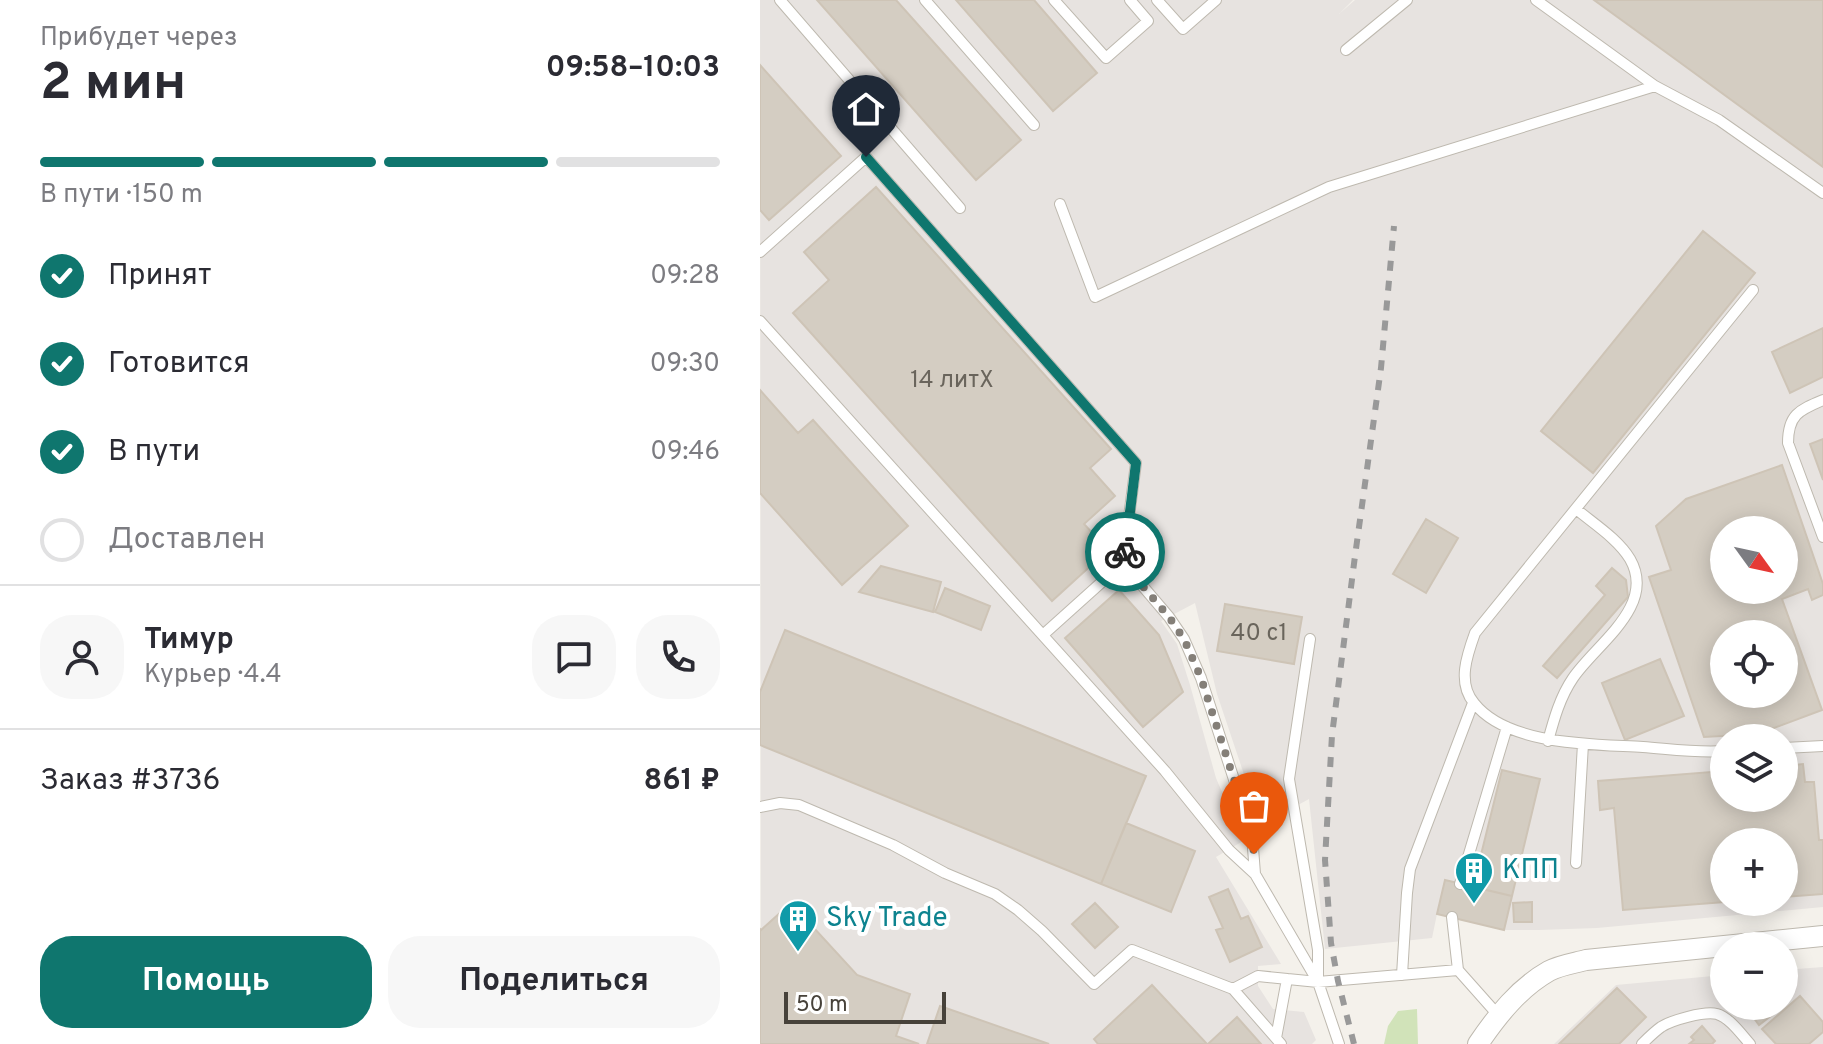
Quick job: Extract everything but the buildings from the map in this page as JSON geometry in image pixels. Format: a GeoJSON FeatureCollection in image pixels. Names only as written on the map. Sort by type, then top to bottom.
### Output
{"type":"FeatureCollection","features":[{"type":"Feature","properties":{"kind":"street"},"geometry":{"type":"LineString","coordinates":[[1478,1044],[1498,1015],[1551,969],[1586,960],[1823,936]]}},
{"type":"Feature","properties":{"kind":"lane"},"geometry":{"type":"LineString","coordinates":[[780,0],[960,208]]}},
{"type":"Feature","properties":{"kind":"lane"},"geometry":{"type":"LineString","coordinates":[[925,0],[1034,125]]}},
{"type":"Feature","properties":{"kind":"lane"},"geometry":{"type":"LineString","coordinates":[[1054,0],[1106,58],[1148,21],[1130,0]]}},
{"type":"Feature","properties":{"kind":"lane"},"geometry":{"type":"LineString","coordinates":[[1157,0],[1183,29],[1216,0]]}},
{"type":"Feature","properties":{"kind":"lane"},"geometry":{"type":"LineString","coordinates":[[1346,50],[1407,0]]}},
{"type":"Feature","properties":{"kind":"lane"},"geometry":{"type":"LineString","coordinates":[[1536,0],[1655,86],[1719,120],[1823,193]]}},
{"type":"Feature","properties":{"kind":"lane"},"geometry":{"type":"LineString","coordinates":[[1060,204],[1095,297],[1329,187],[1655,86]]}},
{"type":"Feature","properties":{"kind":"lane"},"geometry":{"type":"LineString","coordinates":[[760,252],[866,157],[1136,463],[1123,563],[1044,634]]}},
{"type":"Feature","properties":{"kind":"lane"},"geometry":{"type":"LineString","coordinates":[[1710,750],[1583,744],[1528,736],[1492,719],[1473,703],[1465,684],[1466,656],[1475,633],[1753,290]]}},
{"type":"Feature","properties":{"kind":"lane"},"geometry":{"type":"LineString","coordinates":[[760,321],[1044,634],[1165,771],[1229,850],[1255,874],[1318,982],[1339,1044]]}},
{"type":"Feature","properties":{"kind":"lane"},"geometry":{"type":"LineString","coordinates":[[1823,400],[1794,415],[1788,428],[1788,443],[1823,537]]}},
{"type":"Feature","properties":{"kind":"lane"},"geometry":{"type":"LineString","coordinates":[[1548,741],[1557,709],[1572,679],[1630,611],[1637,595],[1632,563],[1623,549],[1576,509]]}},
{"type":"Feature","properties":{"kind":"lane"},"geometry":{"type":"LineString","coordinates":[[1123,563],[1184,639],[1201,678],[1252,835],[1255,874]]}},
{"type":"Feature","properties":{"kind":"lane"},"geometry":{"type":"LineString","coordinates":[[1310,639],[1289,779],[1318,950],[1318,982]]}},
{"type":"Feature","properties":{"kind":"lane"},"geometry":{"type":"LineString","coordinates":[[1402,975],[1410,869],[1473,703]]}},
{"type":"Feature","properties":{"kind":"lane"},"geometry":{"type":"LineString","coordinates":[[1460,884],[1507,727]]}},
{"type":"Feature","properties":{"kind":"lane"},"geometry":{"type":"LineString","coordinates":[[1576,863],[1583,744]]}},
{"type":"Feature","properties":{"kind":"lane"},"geometry":{"type":"LineString","coordinates":[[1798,747],[1823,746]]}},
{"type":"Feature","properties":{"kind":"lane"},"geometry":{"type":"LineString","coordinates":[[761,808],[780,803],[799,805],[893,845],[945,873],[995,894],[1042,931],[1094,984],[1132,950],[1233,989],[1278,1041]]}},
{"type":"Feature","properties":{"kind":"lane"},"geometry":{"type":"LineString","coordinates":[[1452,917],[1458,970],[1498,1015]]}},
{"type":"Feature","properties":{"kind":"lane"},"geometry":{"type":"LineString","coordinates":[[1233,989],[1258,976],[1318,982],[1458,970]]}},
{"type":"Feature","properties":{"kind":"lane"},"geometry":{"type":"LineString","coordinates":[[1278,1041],[1287,979]]}},
{"type":"Feature","properties":{"kind":"lane"},"geometry":{"type":"LineString","coordinates":[[1642,1044],[1662,1026],[1705,1013],[1725,1018],[1750,1044]]}},
{"type":"Feature","properties":{"kind":"shaded area"},"geometry":{"type":"Polygon","coordinates":[[[760,0],[1353,0],[1339,14],[1355,0],[1823,0],[1823,907],[1798,909],[1798,828],[1710,828],[1710,916],[1726,916],[1597,928],[1504,930],[1437,914],[1432,938],[1325,949],[1309,799],[1261,825],[1217,694],[1195,603],[1161,621],[1177,644],[1216,778],[1243,841],[1216,857],[1281,964],[1258,966],[1258,986],[1273,1009],[1304,1012],[1316,1040],[1312,1044],[761,1044],[760,0]]]}},
{"type":"Feature","properties":{"kind":"shaded area"},"geometry":{"type":"Polygon","coordinates":[[[1823,967],[1823,1044],[1554,1044],[1616,985],[1710,976],[1710,1020],[1798,1020],[1798,969],[1823,967]]]}},
{"type":"Feature","properties":{"kind":"green space"},"geometry":{"type":"Polygon","coordinates":[[[1417,1009],[1418,1044],[1384,1044],[1388,1026],[1398,1011],[1417,1009]]]}},
{"type":"Feature","properties":{"kind":"railway"},"geometry":{"type":"LineString","coordinates":[[1354,1044],[1331,943],[1325,860],[1332,735],[1381,368],[1394,226]]}},
{"type":"Feature","properties":{"kind":"way so far"},"geometry":{"type":"LineString","coordinates":[[1125,552],[1123,563],[1184,639],[1201,678],[1252,835],[1254,854]]}},
{"type":"Feature","properties":{"kind":"place","name":"КПП"},"geometry":{"type":"Point","coordinates":[1474,905]}},
{"type":"Feature","properties":{"kind":"place","name":"Sky Trade"},"geometry":{"type":"Point","coordinates":[798,953]}},
{"type":"Feature","properties":{"kind":"route"},"geometry":{"type":"LineString","coordinates":[[866,157],[1136,463],[1125,552]]}}]}
